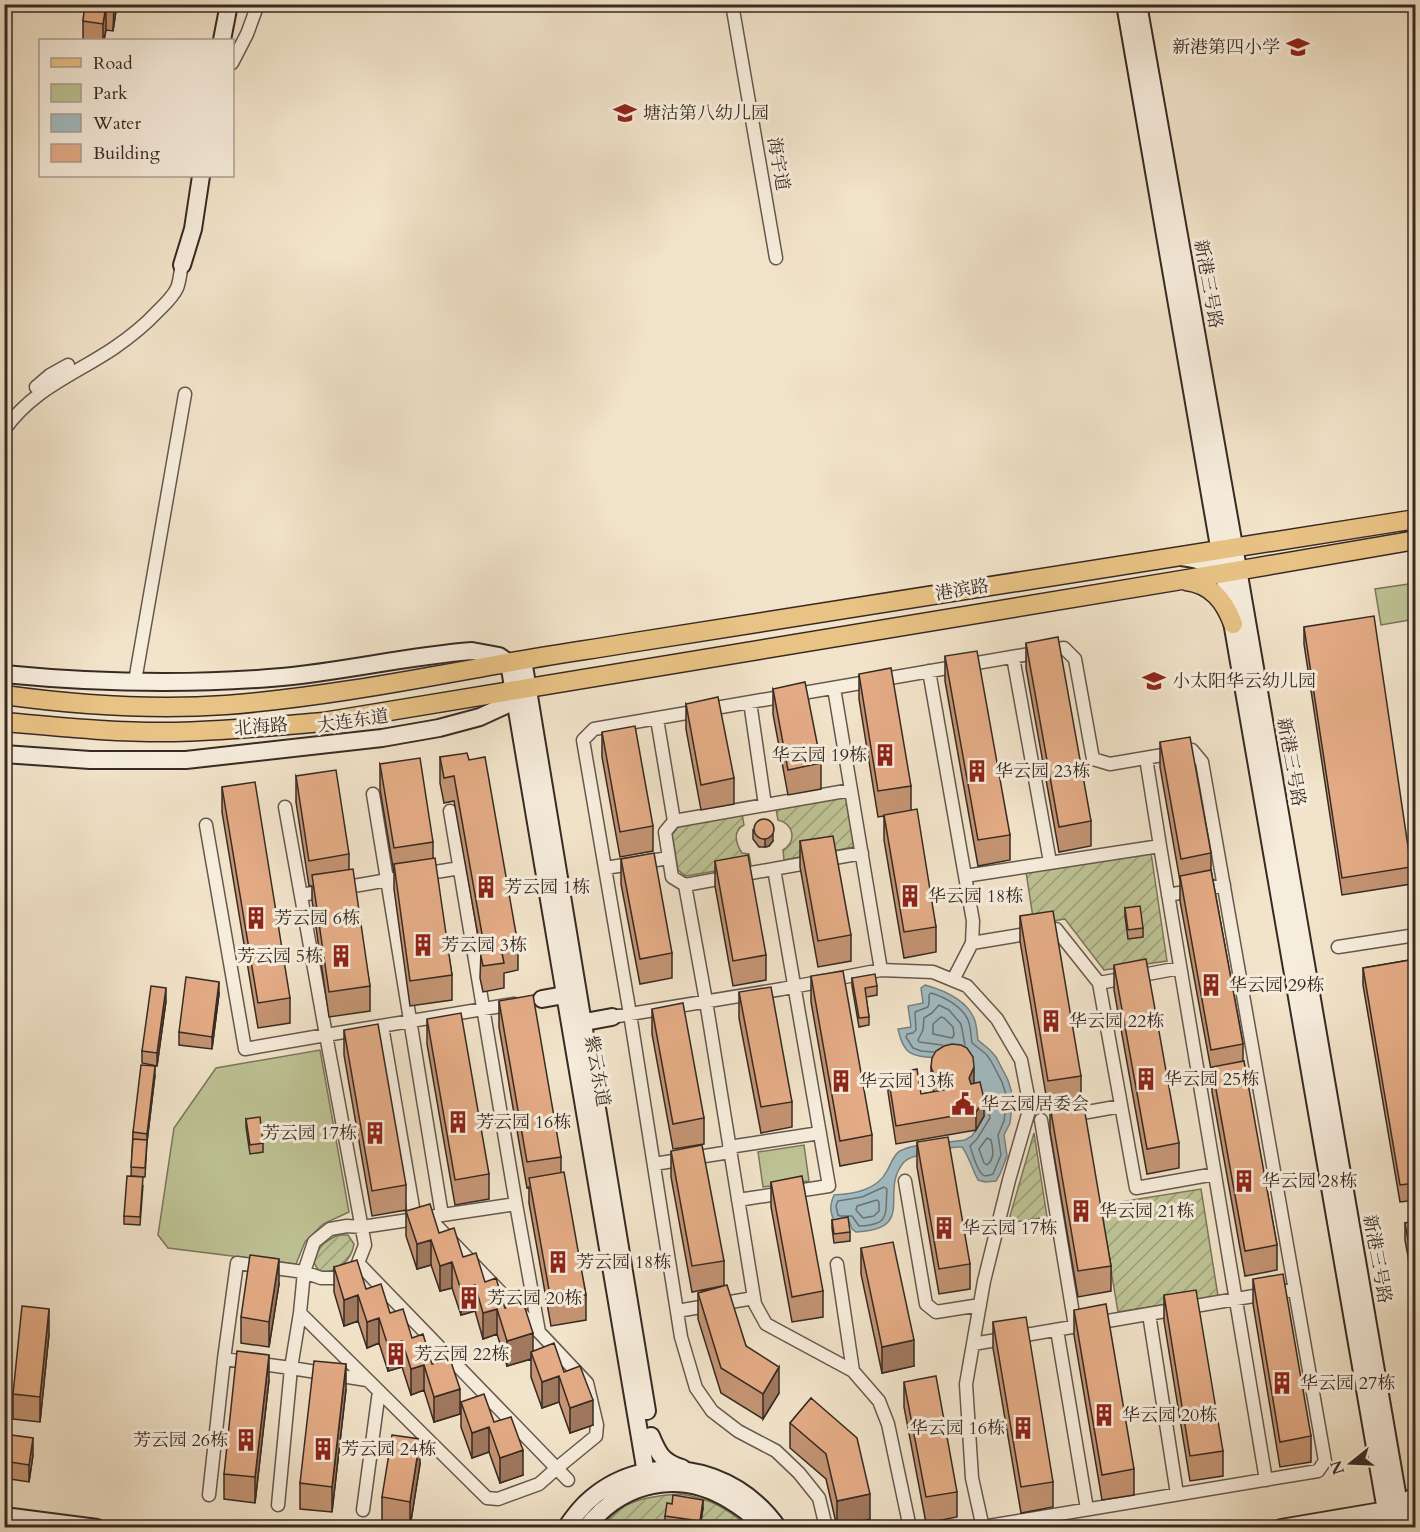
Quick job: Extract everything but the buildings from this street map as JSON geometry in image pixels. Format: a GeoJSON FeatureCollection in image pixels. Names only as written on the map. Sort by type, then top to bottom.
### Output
{"type":"FeatureCollection","features":[{"type":"Feature","properties":{"kind":"main road"},"geometry":{"type":"LineString","coordinates":[[222,39],[229,4]]}},
{"type":"Feature","properties":{"kind":"main road","name":"新港三号路"},"geometry":{"type":"LineString","coordinates":[[1125,4],[1232,572],[1393,1507],[1400,1524]]}},
{"type":"Feature","properties":{"kind":"main road","name":"新港三号路"},"geometry":{"type":"LineString","coordinates":[[1138,4],[1227,548]]}},
{"type":"Feature","properties":{"kind":"main road"},"geometry":{"type":"LineString","coordinates":[[182,265],[193,229],[201,177]]}},
{"type":"Feature","properties":{"kind":"main road","name":"港滨路"},"geometry":{"type":"LineString","coordinates":[[516,661],[1416,519]]}},
{"type":"Feature","properties":{"kind":"main road","name":"港滨路"},"geometry":{"type":"LineString","coordinates":[[522,689],[1416,540]]}},
{"type":"Feature","properties":{"kind":"main road"},"geometry":{"type":"LineString","coordinates":[[1173,557],[1198,560],[1232,572]]}},
{"type":"Feature","properties":{"kind":"main road"},"geometry":{"type":"LineString","coordinates":[[1178,581],[1194,582],[1210,590],[1240,623]]}},
{"type":"Feature","properties":{"kind":"main road"},"geometry":{"type":"LineString","coordinates":[[4,674],[48,678],[183,682],[284,676],[472,651],[516,661]]}},
{"type":"Feature","properties":{"kind":"main road","name":"紫云东道"},"geometry":{"type":"LineString","coordinates":[[516,661],[654,1475]]}},
{"type":"Feature","properties":{"kind":"main road","name":"北海路"},"geometry":{"type":"LineString","coordinates":[[4,695],[92,704],[224,705],[312,697],[516,661]]}},
{"type":"Feature","properties":{"kind":"main road","name":"北海路"},"geometry":{"type":"LineString","coordinates":[[4,722],[124,731],[225,730],[323,722],[522,689]]}},
{"type":"Feature","properties":{"kind":"main road","name":"大连东道"},"geometry":{"type":"LineString","coordinates":[[4,754],[90,760],[186,760],[382,738],[474,719],[504,706],[522,689]]}},
{"type":"Feature","properties":{"kind":"main road"},"geometry":{"type":"LineString","coordinates":[[542,999],[572,994]]}},
{"type":"Feature","properties":{"kind":"main road"},"geometry":{"type":"LineString","coordinates":[[577,1023],[612,1017]]}},
{"type":"Feature","properties":{"kind":"main road"},"geometry":{"type":"LineString","coordinates":[[646,1438],[663,1459],[685,1477],[723,1496],[748,1512],[762,1527]]}},
{"type":"Feature","properties":{"kind":"main road"},"geometry":{"type":"LineString","coordinates":[[586,1527],[604,1508],[654,1475]]}},
{"type":"Feature","properties":{"kind":"main road"},"geometry":{"type":"LineString","coordinates":[[566,1527],[586,1503],[608,1487],[628,1477],[654,1475],[712,1476],[752,1498],[778,1527]]}},
{"type":"Feature","properties":{"kind":"main road"},"geometry":{"type":"LineString","coordinates":[[1281,1527],[1393,1507],[1416,1496]]}},
{"type":"Feature","properties":{"kind":"main road"},"geometry":{"type":"LineString","coordinates":[[4,1516],[97,1527]]}},
{"type":"Feature","properties":{"kind":"street"},"geometry":{"type":"LineString","coordinates":[[234,59],[247,34],[258,4]]}},
{"type":"Feature","properties":{"kind":"street","name":"海宇道"},"geometry":{"type":"LineString","coordinates":[[732,4],[779,257],[737,4]]}},
{"type":"Feature","properties":{"kind":"street"},"geometry":{"type":"LineString","coordinates":[[4,415],[51,375],[107,344],[144,316],[168,289],[182,265]]}},
{"type":"Feature","properties":{"kind":"street"},"geometry":{"type":"LineString","coordinates":[[4,430],[22,407],[40,393],[112,349],[147,322],[171,298],[177,288],[182,265]]}},
{"type":"Feature","properties":{"kind":"street"},"geometry":{"type":"LineString","coordinates":[[135,681],[185,394]]}},
{"type":"Feature","properties":{"kind":"street"},"geometry":{"type":"LineString","coordinates":[[612,1017],[630,1014],[794,986],[881,970],[933,972],[953,980],[967,986],[997,1019],[1021,1060],[1030,1107],[998,1225],[980,1305],[966,1384],[972,1478],[981,1527],[1318,1471],[1325,1461],[1295,1289],[1252,1078],[1224,885],[1202,762],[1192,750],[1110,764],[1093,759],[1074,659],[1064,648],[594,729],[584,740],[630,1014],[681,1337],[696,1388],[712,1411],[738,1431],[776,1451],[799,1473],[819,1498],[828,1527]]}},
{"type":"Feature","properties":{"kind":"street"},"geometry":{"type":"LineString","coordinates":[[1013,657],[1050,862]]}},
{"type":"Feature","properties":{"kind":"street"},"geometry":{"type":"LineString","coordinates":[[929,671],[973,921],[972,943],[953,980]]}},
{"type":"Feature","properties":{"kind":"street"},"geometry":{"type":"LineString","coordinates":[[834,688],[881,970]]}},
{"type":"Feature","properties":{"kind":"street"},"geometry":{"type":"LineString","coordinates":[[750,702],[765,805]]}},
{"type":"Feature","properties":{"kind":"street"},"geometry":{"type":"LineString","coordinates":[[657,719],[674,821]]}},
{"type":"Feature","properties":{"kind":"street"},"geometry":{"type":"LineString","coordinates":[[1146,758],[1180,968],[1206,1086],[1215,1174],[1266,1480]]}},
{"type":"Feature","properties":{"kind":"street"},"geometry":{"type":"LineString","coordinates":[[851,790],[674,821],[665,832],[672,877],[685,885],[862,854]]}},
{"type":"Feature","properties":{"kind":"street"},"geometry":{"type":"LineString","coordinates":[[374,794],[442,1215]]}},
{"type":"Feature","properties":{"kind":"street"},"geometry":{"type":"LineString","coordinates":[[209,1496],[237,1263],[304,1272],[321,1278],[337,1278],[351,1271],[358,1263],[365,1245],[285,807]]}},
{"type":"Feature","properties":{"kind":"street"},"geometry":{"type":"LineString","coordinates":[[450,811],[539,1332]]}},
{"type":"Feature","properties":{"kind":"street"},"geometry":{"type":"LineString","coordinates":[[206,825],[245,1049],[542,999]]}},
{"type":"Feature","properties":{"kind":"street"},"geometry":{"type":"LineString","coordinates":[[965,876],[1160,846]]}},
{"type":"Feature","properties":{"kind":"street"},"geometry":{"type":"LineString","coordinates":[[605,868],[669,858]]}},
{"type":"Feature","properties":{"kind":"street"},"geometry":{"type":"LineString","coordinates":[[301,895],[460,868]]}},
{"type":"Feature","properties":{"kind":"street"},"geometry":{"type":"LineString","coordinates":[[738,1200],[829,1186],[774,869]]}},
{"type":"Feature","properties":{"kind":"street"},"geometry":{"type":"LineString","coordinates":[[685,885],[755,1304],[766,1324],[853,1371],[879,1401],[888,1424],[910,1527]]}},
{"type":"Feature","properties":{"kind":"street"},"geometry":{"type":"LineString","coordinates":[[1168,895],[1224,885]]}},
{"type":"Feature","properties":{"kind":"street"},"geometry":{"type":"LineString","coordinates":[[972,943],[1056,929],[1099,983],[1136,1188],[1215,1174]]}},
{"type":"Feature","properties":{"kind":"street"},"geometry":{"type":"LineString","coordinates":[[1338,947],[1416,935]]}},
{"type":"Feature","properties":{"kind":"street"},"geometry":{"type":"LineString","coordinates":[[1099,983],[1180,968]]}},
{"type":"Feature","properties":{"kind":"street"},"geometry":{"type":"LineString","coordinates":[[300,1313],[487,1498],[498,1499],[539,1484],[597,1436],[597,1425],[587,1383],[539,1332],[422,1218],[382,1026]]}},
{"type":"Feature","properties":{"kind":"street"},"geometry":{"type":"LineString","coordinates":[[1025,1123],[1121,1106]]}},
{"type":"Feature","properties":{"kind":"street"},"geometry":{"type":"LineString","coordinates":[[1052,1118],[1075,1326]]}},
{"type":"Feature","properties":{"kind":"street"},"geometry":{"type":"LineString","coordinates":[[654,1164],[820,1133]]}},
{"type":"Feature","properties":{"kind":"street"},"geometry":{"type":"LineString","coordinates":[[905,1181],[926,1304],[936,1312],[980,1305]]}},
{"type":"Feature","properties":{"kind":"street"},"geometry":{"type":"LineString","coordinates":[[278,1505],[291,1368],[304,1272],[314,1242],[330,1229],[347,1226],[362,1227],[516,1204]]}},
{"type":"Feature","properties":{"kind":"street"},"geometry":{"type":"LineString","coordinates":[[358,1263],[568,1480]]}},
{"type":"Feature","properties":{"kind":"street"},"geometry":{"type":"LineString","coordinates":[[837,1264],[853,1371]]}},
{"type":"Feature","properties":{"kind":"street"},"geometry":{"type":"LineString","coordinates":[[973,1344],[1295,1289]]}},
{"type":"Feature","properties":{"kind":"street"},"geometry":{"type":"LineString","coordinates":[[677,1311],[754,1298]]}},
{"type":"Feature","properties":{"kind":"street"},"geometry":{"type":"LineString","coordinates":[[1149,1314],[1177,1494]]}},
{"type":"Feature","properties":{"kind":"street"},"geometry":{"type":"LineString","coordinates":[[1057,1330],[1087,1509]]}},
{"type":"Feature","properties":{"kind":"street"},"geometry":{"type":"LineString","coordinates":[[224,1359],[367,1380]]}},
{"type":"Feature","properties":{"kind":"street"},"geometry":{"type":"LineString","coordinates":[[363,1510],[379,1391]]}},
{"type":"Feature","properties":{"kind":"green space"},"geometry":{"type":"Polygon","coordinates":[[[1415,583],[1415,619],[1381,625],[1375,589],[1415,583]]]}},
{"type":"Feature","properties":{"kind":"green space"},"geometry":{"type":"Polygon","coordinates":[[[846,796],[854,847],[784,860],[783,850],[790,842],[792,833],[788,825],[778,820],[776,809],[846,796]]]}},
{"type":"Feature","properties":{"kind":"green space"},"geometry":{"type":"Polygon","coordinates":[[[742,814],[744,825],[738,831],[737,842],[742,853],[749,854],[751,865],[686,876],[678,870],[672,835],[679,826],[742,814]]]}},
{"type":"Feature","properties":{"kind":"green space"},"geometry":{"type":"Polygon","coordinates":[[[1151,853],[1167,961],[1104,970],[1065,919],[1034,924],[1026,872],[1151,853]]]}},
{"type":"Feature","properties":{"kind":"green space"},"geometry":{"type":"Polygon","coordinates":[[[320,1050],[349,1212],[323,1224],[305,1242],[296,1264],[168,1248],[158,1235],[174,1128],[216,1068],[320,1050]]]}},
{"type":"Feature","properties":{"kind":"green space"},"geometry":{"type":"Polygon","coordinates":[[[1034,1133],[1047,1217],[1008,1223],[1034,1133]]]}},
{"type":"Feature","properties":{"kind":"green space"},"geometry":{"type":"Polygon","coordinates":[[[804,1145],[809,1181],[763,1187],[758,1152],[804,1145]]]}},
{"type":"Feature","properties":{"kind":"green space"},"geometry":{"type":"Polygon","coordinates":[[[1201,1189],[1218,1296],[1118,1312],[1100,1205],[1201,1189]]]}},
{"type":"Feature","properties":{"kind":"green space"},"geometry":{"type":"Polygon","coordinates":[[[338,1235],[348,1235],[354,1244],[350,1256],[337,1268],[319,1271],[314,1263],[319,1249],[338,1235]]]}},
{"type":"Feature","properties":{"kind":"green space"},"geometry":{"type":"Polygon","coordinates":[[[680,1494],[700,1498],[717,1505],[733,1514],[748,1527],[671,1527],[639,1522],[638,1527],[599,1528],[618,1511],[638,1500],[680,1494]]]}},
{"type":"Feature","properties":{"kind":"water"},"geometry":{"type":"Polygon","coordinates":[[[925,985],[947,993],[967,1007],[975,1021],[978,1040],[996,1057],[1008,1080],[1013,1097],[1010,1123],[1004,1135],[1007,1156],[996,1181],[985,1182],[978,1180],[962,1147],[910,1158],[904,1162],[897,1173],[892,1216],[886,1224],[875,1229],[856,1232],[849,1221],[835,1223],[831,1209],[834,1195],[849,1194],[871,1187],[883,1177],[896,1155],[906,1148],[965,1140],[972,1136],[984,1116],[939,1058],[916,1055],[903,1045],[898,1029],[911,1027],[908,1006],[923,1003],[921,988],[925,985]]]}},
{"type":"Feature","properties":{"kind":"place","name":"新港第四小学"},"geometry":{"type":"Point","coordinates":[1298,47]}},
{"type":"Feature","properties":{"kind":"place","name":"塘沽第八幼儿园"},"geometry":{"type":"Point","coordinates":[625,113]}},
{"type":"Feature","properties":{"kind":"place","name":"小太阳华云幼儿园"},"geometry":{"type":"Point","coordinates":[1154,681]}},
{"type":"Feature","properties":{"kind":"place","name":"华云园 19栋"},"geometry":{"type":"Point","coordinates":[885,755]}},
{"type":"Feature","properties":{"kind":"place","name":"华云园 23栋"},"geometry":{"type":"Point","coordinates":[977,771]}},
{"type":"Feature","properties":{"kind":"place","name":"芳云园 1栋"},"geometry":{"type":"Point","coordinates":[486,887]}},
{"type":"Feature","properties":{"kind":"place","name":"华云园 18栋"},"geometry":{"type":"Point","coordinates":[910,896]}},
{"type":"Feature","properties":{"kind":"place","name":"芳云园 6栋"},"geometry":{"type":"Point","coordinates":[256,918]}},
{"type":"Feature","properties":{"kind":"place","name":"芳云园 3栋"},"geometry":{"type":"Point","coordinates":[423,945]}},
{"type":"Feature","properties":{"kind":"place","name":"芳云园 5栋"},"geometry":{"type":"Point","coordinates":[341,956]}},
{"type":"Feature","properties":{"kind":"place","name":"华云园 29栋"},"geometry":{"type":"Point","coordinates":[1211,985]}},
{"type":"Feature","properties":{"kind":"place","name":"华云园 22栋"},"geometry":{"type":"Point","coordinates":[1051,1021]}},
{"type":"Feature","properties":{"kind":"place","name":"华云园 25栋"},"geometry":{"type":"Point","coordinates":[1146,1079]}},
{"type":"Feature","properties":{"kind":"place","name":"华云园 13栋"},"geometry":{"type":"Point","coordinates":[841,1081]}},
{"type":"Feature","properties":{"kind":"place","name":"华云园居委会"},"geometry":{"type":"Point","coordinates":[963,1104]}},
{"type":"Feature","properties":{"kind":"place","name":"芳云园 16栋"},"geometry":{"type":"Point","coordinates":[458,1122]}},
{"type":"Feature","properties":{"kind":"place","name":"芳云园 17栋"},"geometry":{"type":"Point","coordinates":[375,1133]}},
{"type":"Feature","properties":{"kind":"place","name":"华云园 28栋"},"geometry":{"type":"Point","coordinates":[1244,1181]}},
{"type":"Feature","properties":{"kind":"place","name":"华云园 21栋"},"geometry":{"type":"Point","coordinates":[1081,1211]}},
{"type":"Feature","properties":{"kind":"place","name":"华云园 17栋"},"geometry":{"type":"Point","coordinates":[944,1228]}},
{"type":"Feature","properties":{"kind":"place","name":"芳云园 18栋"},"geometry":{"type":"Point","coordinates":[558,1262]}},
{"type":"Feature","properties":{"kind":"place","name":"芳云园 20栋"},"geometry":{"type":"Point","coordinates":[469,1298]}},
{"type":"Feature","properties":{"kind":"place","name":"芳云园 22栋"},"geometry":{"type":"Point","coordinates":[396,1354]}},
{"type":"Feature","properties":{"kind":"place","name":"华云园 27栋"},"geometry":{"type":"Point","coordinates":[1282,1383]}},
{"type":"Feature","properties":{"kind":"place","name":"华云园 20栋"},"geometry":{"type":"Point","coordinates":[1104,1415]}},
{"type":"Feature","properties":{"kind":"place","name":"华云园 16栋"},"geometry":{"type":"Point","coordinates":[1023,1428]}},
{"type":"Feature","properties":{"kind":"place","name":"芳云园 26栋"},"geometry":{"type":"Point","coordinates":[246,1440]}},
{"type":"Feature","properties":{"kind":"place","name":"芳云园 24栋"},"geometry":{"type":"Point","coordinates":[323,1449]}}]}
